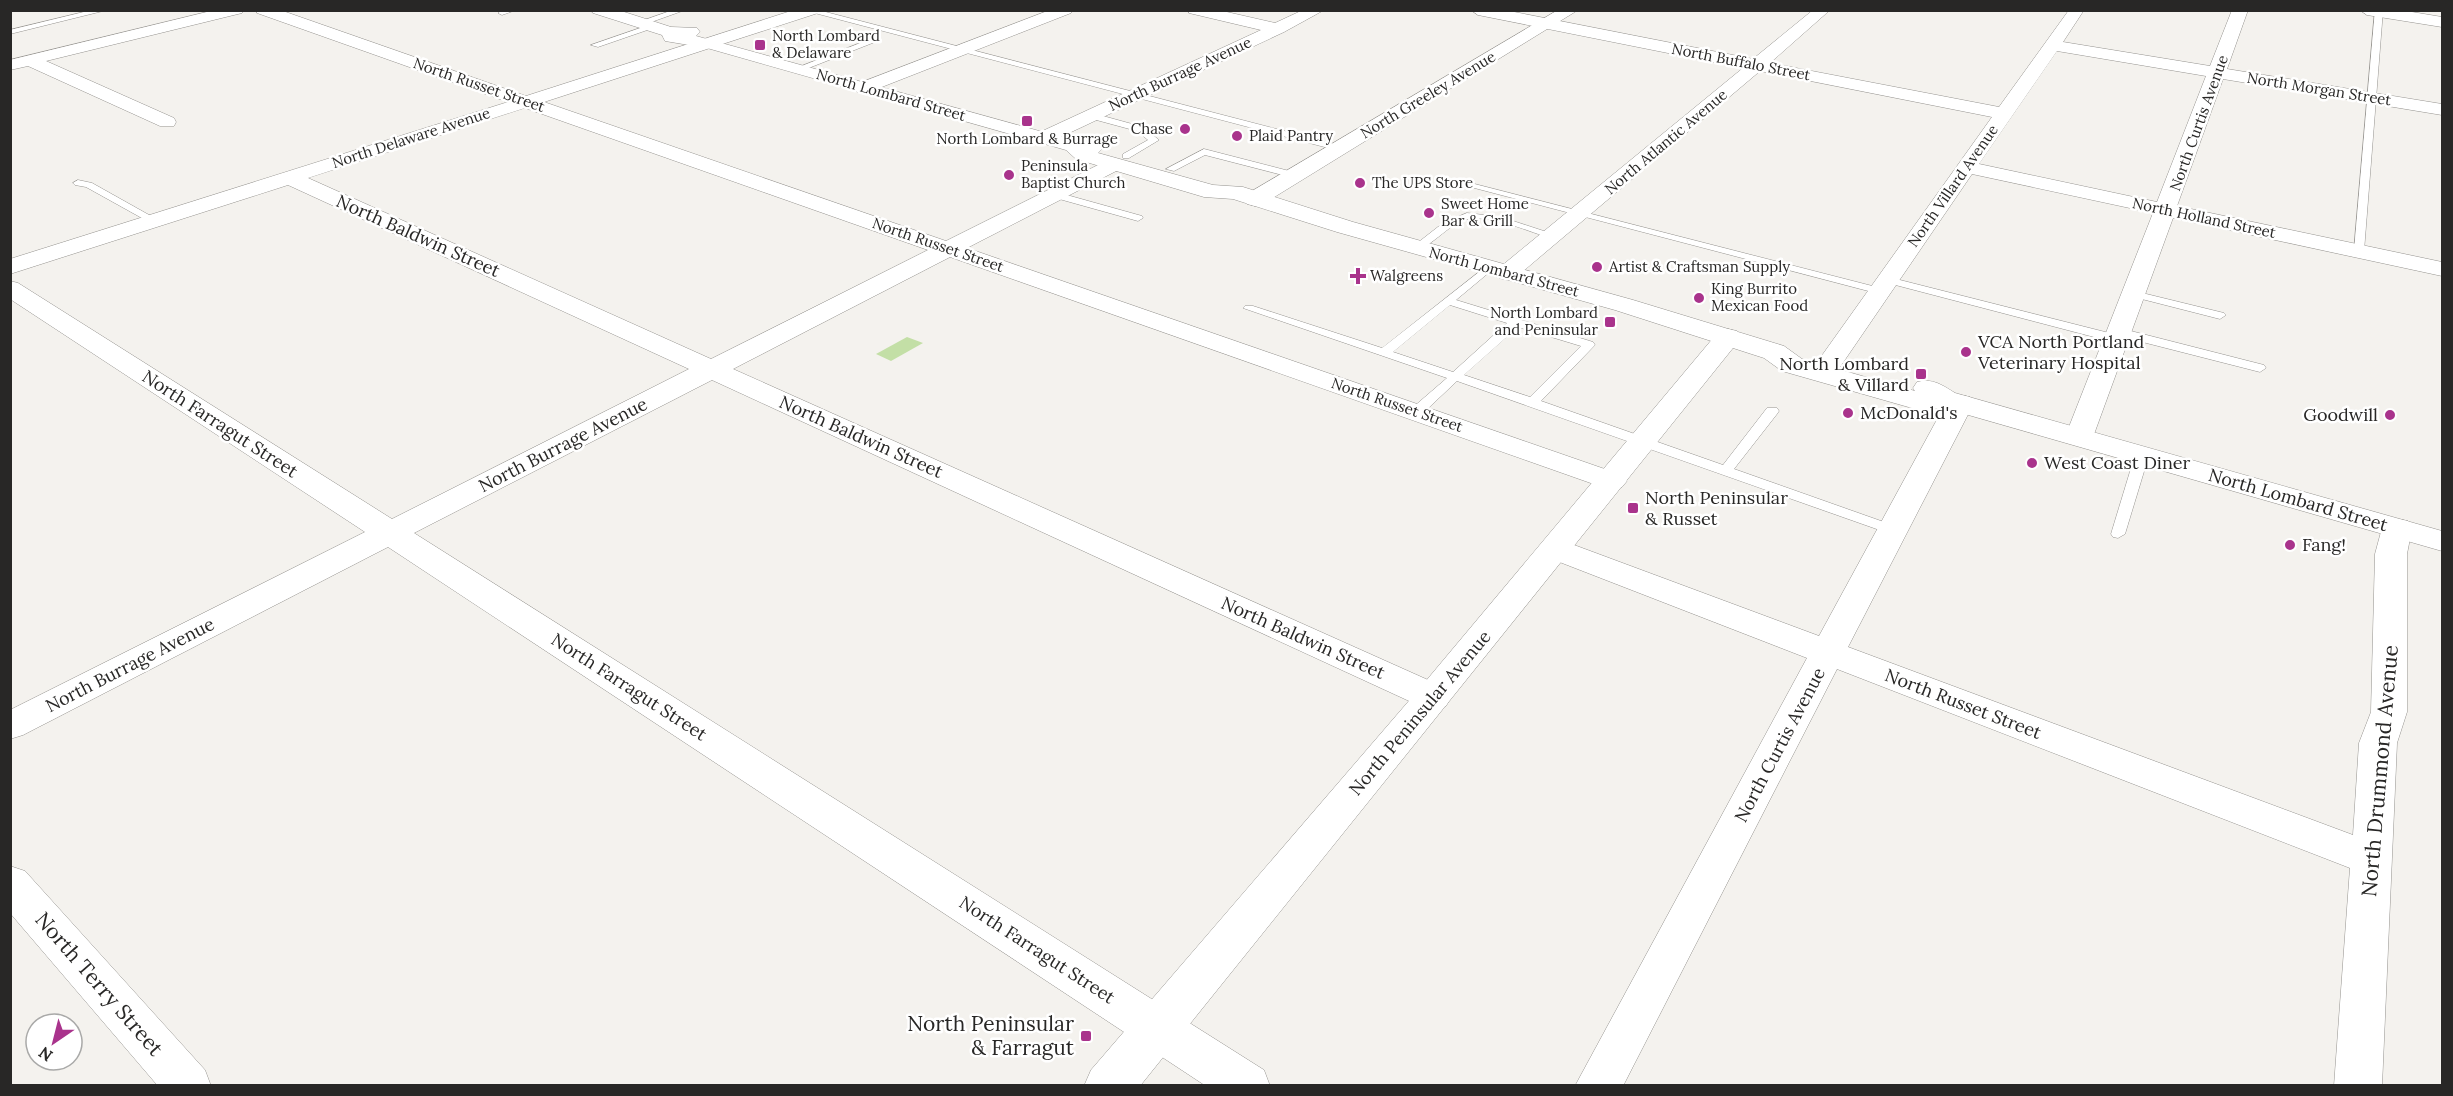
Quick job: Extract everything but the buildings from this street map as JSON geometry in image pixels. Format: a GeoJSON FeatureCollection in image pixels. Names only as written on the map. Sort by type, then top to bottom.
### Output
{"type":"FeatureCollection","features":[{"type":"Feature","properties":{"kind":"main road","name":"North Lombard Street"},"geometry":{"type":"LineString","coordinates":[[599,10],[670,32],[671,36],[679,39],[710,43],[1073,146],[1083,155],[1171,169],[1225,184],[1245,196]]}},
{"type":"Feature","properties":{"kind":"main road","name":"North Greeley Avenue"},"geometry":{"type":"LineString","coordinates":[[1245,196],[1294,175],[1570,10]]}},
{"type":"Feature","properties":{"kind":"main road","name":"North Lombard Street"},"geometry":{"type":"LineString","coordinates":[[1120,160],[1212,192],[1245,196],[1774,352],[1800,352],[1927,388],[1953,401],[2442,541]]}},
{"type":"Feature","properties":{"kind":"main road","name":"North Peninsular Avenue"},"geometry":{"type":"LineString","coordinates":[[1109,1086],[1433,698],[1728,338]]}},
{"type":"Feature","properties":{"kind":"main road","name":"North Lombard Street"},"geometry":{"type":"LineString","coordinates":[[1774,352],[1792,365],[1919,401],[1953,401]]}},
{"type":"Feature","properties":{"kind":"street"},"geometry":{"type":"LineString","coordinates":[[10,65],[236,10]]}},
{"type":"Feature","properties":{"kind":"street","name":"North Russet Street"},"geometry":{"type":"LineString","coordinates":[[263,10],[1612,481]]}},
{"type":"Feature","properties":{"kind":"street"},"geometry":{"type":"LineString","coordinates":[[863,87],[1065,10]]}},
{"type":"Feature","properties":{"kind":"street"},"geometry":{"type":"LineString","coordinates":[[1195,10],[1278,29]]}},
{"type":"Feature","properties":{"kind":"street","name":"North Burrage Avenue"},"geometry":{"type":"LineString","coordinates":[[1043,138],[1317,10]]}},
{"type":"Feature","properties":{"kind":"street","name":"North Buffalo Street"},"geometry":{"type":"LineString","coordinates":[[1478,10],[2004,114]]}},
{"type":"Feature","properties":{"kind":"street","name":"North Atlantic Avenue"},"geometry":{"type":"LineString","coordinates":[[1498,271],[1554,236],[1823,10]]}},
{"type":"Feature","properties":{"kind":"street","name":"North Villard Avenue"},"geometry":{"type":"LineString","coordinates":[[1831,361],[2077,10]]}},
{"type":"Feature","properties":{"kind":"street","name":"North Curtis Avenue"},"geometry":{"type":"LineString","coordinates":[[2079,437],[2240,10]]}},
{"type":"Feature","properties":{"kind":"street","name":"North Delaware Avenue"},"geometry":{"type":"LineString","coordinates":[[10,267],[811,11]]}},
{"type":"Feature","properties":{"kind":"street"},"geometry":{"type":"LineString","coordinates":[[2375,11],[2442,22]]}},
{"type":"Feature","properties":{"kind":"street","name":"North Morgan Street"},"geometry":{"type":"LineString","coordinates":[[2053,45],[2442,110]]}},
{"type":"Feature","properties":{"kind":"street"},"geometry":{"type":"LineString","coordinates":[[30,60],[167,122]]}},
{"type":"Feature","properties":{"kind":"street","name":"North Burrage Avenue"},"geometry":{"type":"LineString","coordinates":[[10,726],[1056,195],[1120,160]]}},
{"type":"Feature","properties":{"kind":"street","name":"North Holland Street"},"geometry":{"type":"LineString","coordinates":[[1966,167],[2442,269]]}},
{"type":"Feature","properties":{"kind":"street","name":"North Baldwin Street"},"geometry":{"type":"LineString","coordinates":[[288,177],[1433,698]]}},
{"type":"Feature","properties":{"kind":"street","name":"North Farragut Street"},"geometry":{"type":"LineString","coordinates":[[10,288],[1247,1086]]}},
{"type":"Feature","properties":{"kind":"street","name":"North Curtis Avenue"},"geometry":{"type":"LineString","coordinates":[[1598,1086],[1829,654],[1893,530],[1953,401]]}},
{"type":"Feature","properties":{"kind":"street","name":"North Drummond Avenue"},"geometry":{"type":"LineString","coordinates":[[2358,1086],[2378,743],[2389,712],[2391,554],[2397,528]]}},
{"type":"Feature","properties":{"kind":"street","name":"North Russet Street"},"geometry":{"type":"LineString","coordinates":[[1555,549],[2372,859]]}},
{"type":"Feature","properties":{"kind":"street","name":"North Terry Street"},"geometry":{"type":"LineString","coordinates":[[10,883],[188,1086]]}},
{"type":"Feature","properties":{"kind":"lane"},"geometry":{"type":"LineString","coordinates":[[10,32],[104,10]]}},
{"type":"Feature","properties":{"kind":"lane"},"geometry":{"type":"LineString","coordinates":[[502,14],[513,10]]}},
{"type":"Feature","properties":{"kind":"lane"},"geometry":{"type":"LineString","coordinates":[[595,45],[682,10]]}},
{"type":"Feature","properties":{"kind":"lane"},"geometry":{"type":"LineString","coordinates":[[811,11],[1339,148]]}},
{"type":"Feature","properties":{"kind":"lane"},"geometry":{"type":"LineString","coordinates":[[2359,251],[2373,97],[2375,11]]}},
{"type":"Feature","properties":{"kind":"lane"},"geometry":{"type":"LineString","coordinates":[[798,69],[871,42]]}},
{"type":"Feature","properties":{"kind":"lane"},"geometry":{"type":"LineString","coordinates":[[1092,116],[1140,129],[1154,140],[1120,160]]}},
{"type":"Feature","properties":{"kind":"lane"},"geometry":{"type":"LineString","coordinates":[[1171,169],[1204,152],[1294,175]]}},
{"type":"Feature","properties":{"kind":"lane"},"geometry":{"type":"LineString","coordinates":[[78,183],[88,185],[153,220]]}},
{"type":"Feature","properties":{"kind":"lane"},"geometry":{"type":"LineString","coordinates":[[1466,183],[1581,213],[1884,285],[2260,368]]}},
{"type":"Feature","properties":{"kind":"lane"},"geometry":{"type":"LineString","coordinates":[[1056,195],[1138,218]]}},
{"type":"Feature","properties":{"kind":"lane"},"geometry":{"type":"LineString","coordinates":[[1416,248],[1453,222],[1468,216],[1485,217],[1554,236]]}},
{"type":"Feature","properties":{"kind":"lane"},"geometry":{"type":"LineString","coordinates":[[1384,353],[1448,301],[1498,271]]}},
{"type":"Feature","properties":{"kind":"lane"},"geometry":{"type":"LineString","coordinates":[[2134,294],[2220,315]]}},
{"type":"Feature","properties":{"kind":"lane"},"geometry":{"type":"LineString","coordinates":[[1448,301],[1589,345],[1532,402]]}},
{"type":"Feature","properties":{"kind":"lane"},"geometry":{"type":"LineString","coordinates":[[1249,308],[1532,402],[1893,530]]}},
{"type":"Feature","properties":{"kind":"lane"},"geometry":{"type":"LineString","coordinates":[[1416,412],[1516,322]]}},
{"type":"Feature","properties":{"kind":"lane"},"geometry":{"type":"LineString","coordinates":[[1725,472],[1772,411]]}},
{"type":"Feature","properties":{"kind":"lane"},"geometry":{"type":"LineString","coordinates":[[2118,534],[2142,455]]}},
{"type":"Feature","properties":{"kind":"shaded area"},"geometry":{"type":"Polygon","coordinates":[[[907,337],[923,343],[891,361],[876,354],[907,337]]]}},
{"type":"Feature","properties":{"kind":"place","name":"North Lombard & Delaware"},"geometry":{"type":"Point","coordinates":[760,45]}},
{"type":"Feature","properties":{"kind":"place","name":"North Lombard & Burrage"},"geometry":{"type":"Point","coordinates":[1027,121]}},
{"type":"Feature","properties":{"kind":"place","name":"Chase"},"geometry":{"type":"Point","coordinates":[1185,129]}},
{"type":"Feature","properties":{"kind":"place","name":"Plaid Pantry"},"geometry":{"type":"Point","coordinates":[1237,136]}},
{"type":"Feature","properties":{"kind":"place","name":"Peninsula Baptist Church"},"geometry":{"type":"Point","coordinates":[1009,175]}},
{"type":"Feature","properties":{"kind":"place","name":"The UPS Store"},"geometry":{"type":"Point","coordinates":[1360,183]}},
{"type":"Feature","properties":{"kind":"place","name":"Sweet Home Bar & Grill"},"geometry":{"type":"Point","coordinates":[1429,213]}},
{"type":"Feature","properties":{"kind":"place","name":"Artist & Craftsman Supply"},"geometry":{"type":"Point","coordinates":[1597,267]}},
{"type":"Feature","properties":{"kind":"place","name":"Walgreens"},"geometry":{"type":"Point","coordinates":[1358,276]}},
{"type":"Feature","properties":{"kind":"place","name":"King Burrito Mexican Food"},"geometry":{"type":"Point","coordinates":[1699,298]}},
{"type":"Feature","properties":{"kind":"place","name":"North Lombard and Peninsular"},"geometry":{"type":"Point","coordinates":[1610,322]}},
{"type":"Feature","properties":{"kind":"place","name":"VCA North Portland Veterinary Hospital"},"geometry":{"type":"Point","coordinates":[1966,352]}},
{"type":"Feature","properties":{"kind":"place","name":"North Lombard & Villard"},"geometry":{"type":"Point","coordinates":[1921,374]}},
{"type":"Feature","properties":{"kind":"place","name":"McDonald's"},"geometry":{"type":"Point","coordinates":[1848,413]}},
{"type":"Feature","properties":{"kind":"place","name":"Goodwill"},"geometry":{"type":"Point","coordinates":[2390,415]}},
{"type":"Feature","properties":{"kind":"place","name":"West Coast Diner"},"geometry":{"type":"Point","coordinates":[2032,463]}},
{"type":"Feature","properties":{"kind":"place","name":"North Peninsular & Russet"},"geometry":{"type":"Point","coordinates":[1633,508]}},
{"type":"Feature","properties":{"kind":"place","name":"Fang!"},"geometry":{"type":"Point","coordinates":[2290,545]}},
{"type":"Feature","properties":{"kind":"place","name":"North Peninsular & Farragut"},"geometry":{"type":"Point","coordinates":[1086,1036]}}]}
